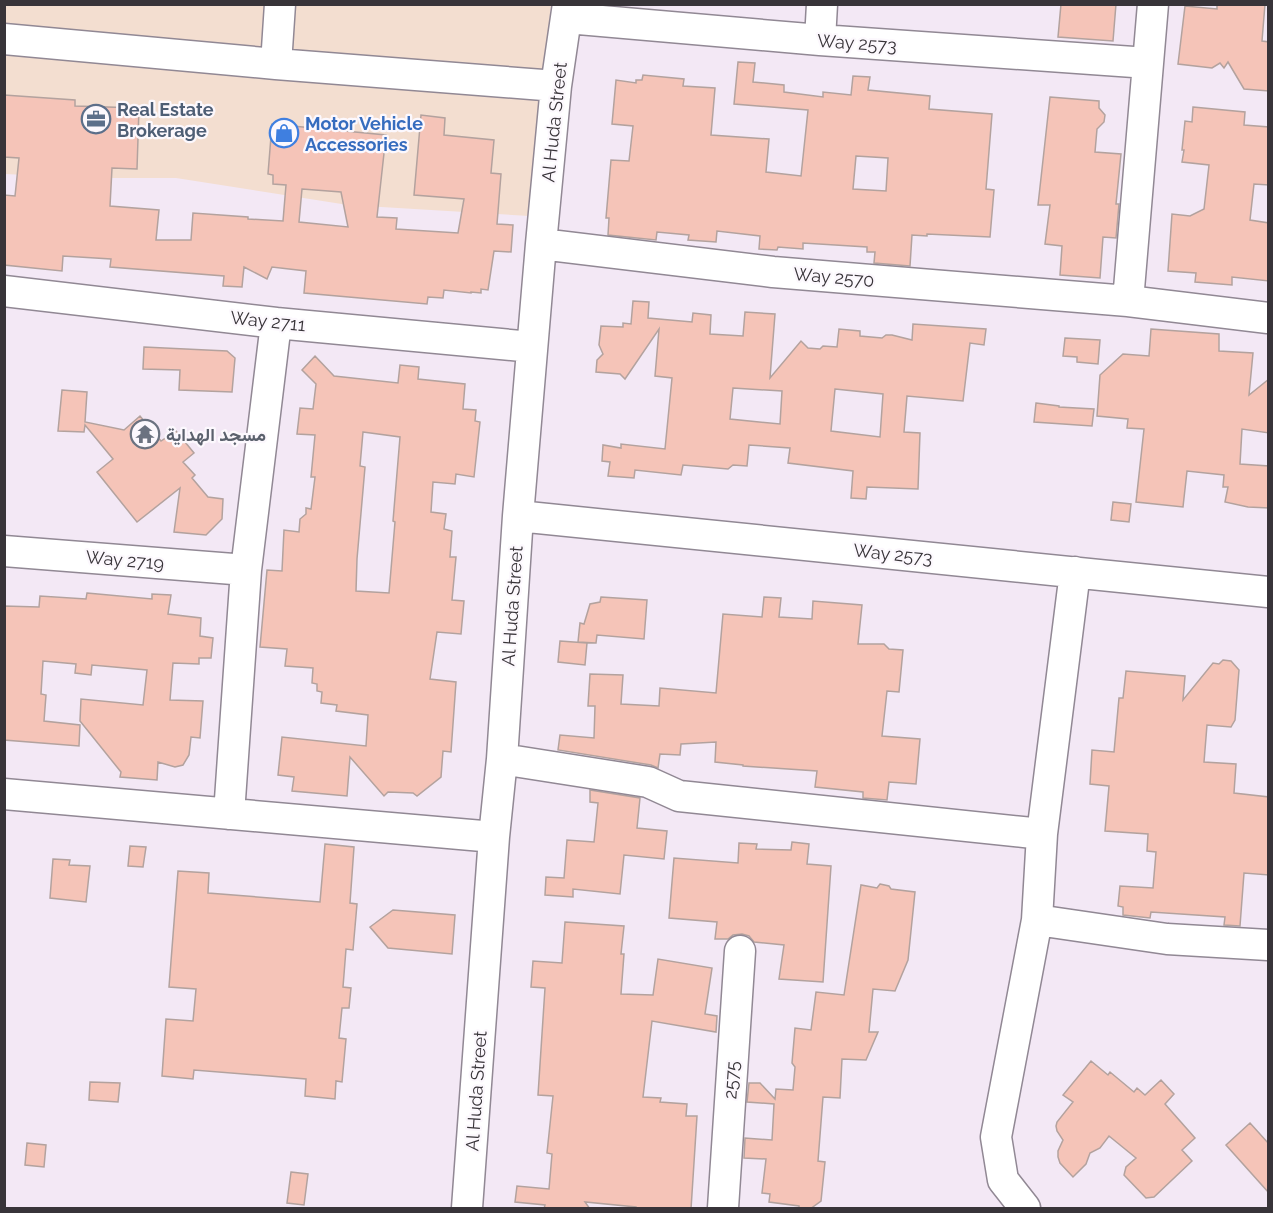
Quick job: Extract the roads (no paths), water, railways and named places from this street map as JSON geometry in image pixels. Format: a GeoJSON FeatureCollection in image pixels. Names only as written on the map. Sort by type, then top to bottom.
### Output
{"type":"FeatureCollection","features":[{"type":"Feature","properties":{"kind":"street"},"geometry":{"type":"LineString","coordinates":[[276,64],[280,4]]}},
{"type":"Feature","properties":{"kind":"street"},"geometry":{"type":"LineString","coordinates":[[820,40],[822,4]]}},
{"type":"Feature","properties":{"kind":"street"},"geometry":{"type":"LineString","coordinates":[[1128,301],[1153,4]]}},
{"type":"Feature","properties":{"kind":"street","name":"Way 2573"},"geometry":{"type":"LineString","coordinates":[[567,11],[820,40],[1148,63]]}},
{"type":"Feature","properties":{"kind":"street","name":"Al Huda Street"},"geometry":{"type":"LineString","coordinates":[[467,1209],[532,347],[556,86],[567,11]]}},
{"type":"Feature","properties":{"kind":"street"},"geometry":{"type":"LineString","coordinates":[[4,39],[276,64],[556,86]]}},
{"type":"Feature","properties":{"kind":"street","name":"Way 2570"},"geometry":{"type":"LineString","coordinates":[[541,244],[773,272],[1128,301],[1269,318]]}},
{"type":"Feature","properties":{"kind":"street","name":"Way 2711"},"geometry":{"type":"LineString","coordinates":[[4,291],[276,323],[532,347]]}},
{"type":"Feature","properties":{"kind":"street"},"geometry":{"type":"LineString","coordinates":[[229,814],[246,570],[276,323]]}},
{"type":"Feature","properties":{"kind":"street","name":"Way 2573"},"geometry":{"type":"LineString","coordinates":[[518,516],[1269,592]]}},
{"type":"Feature","properties":{"kind":"street","name":"Way 2719"},"geometry":{"type":"LineString","coordinates":[[4,550],[246,570]]}},
{"type":"Feature","properties":{"kind":"street"},"geometry":{"type":"LineString","coordinates":[[1025,1209],[1003,1180],[996,1137],[1037,920],[1041,834],[1075,572]]}},
{"type":"Feature","properties":{"kind":"street"},"geometry":{"type":"LineString","coordinates":[[501,759],[648,782],[679,796],[1041,834]]}},
{"type":"Feature","properties":{"kind":"street"},"geometry":{"type":"LineString","coordinates":[[4,794],[494,837]]}},
{"type":"Feature","properties":{"kind":"street"},"geometry":{"type":"LineString","coordinates":[[1037,920],[1167,939],[1269,945]]}},
{"type":"Feature","properties":{"kind":"street","name":"2575"},"geometry":{"type":"LineString","coordinates":[[723,1209],[740,951]]}},
{"type":"Feature","properties":{"kind":"place","name":"Real Estate Brokerage"},"geometry":{"type":"Point","coordinates":[96,119]}},
{"type":"Feature","properties":{"kind":"place","name":"Motor Vehicle Accessories"},"geometry":{"type":"Point","coordinates":[284,133]}},
{"type":"Feature","properties":{"kind":"place","name":"مسجد الهداية"},"geometry":{"type":"Point","coordinates":[145,434]}}]}
